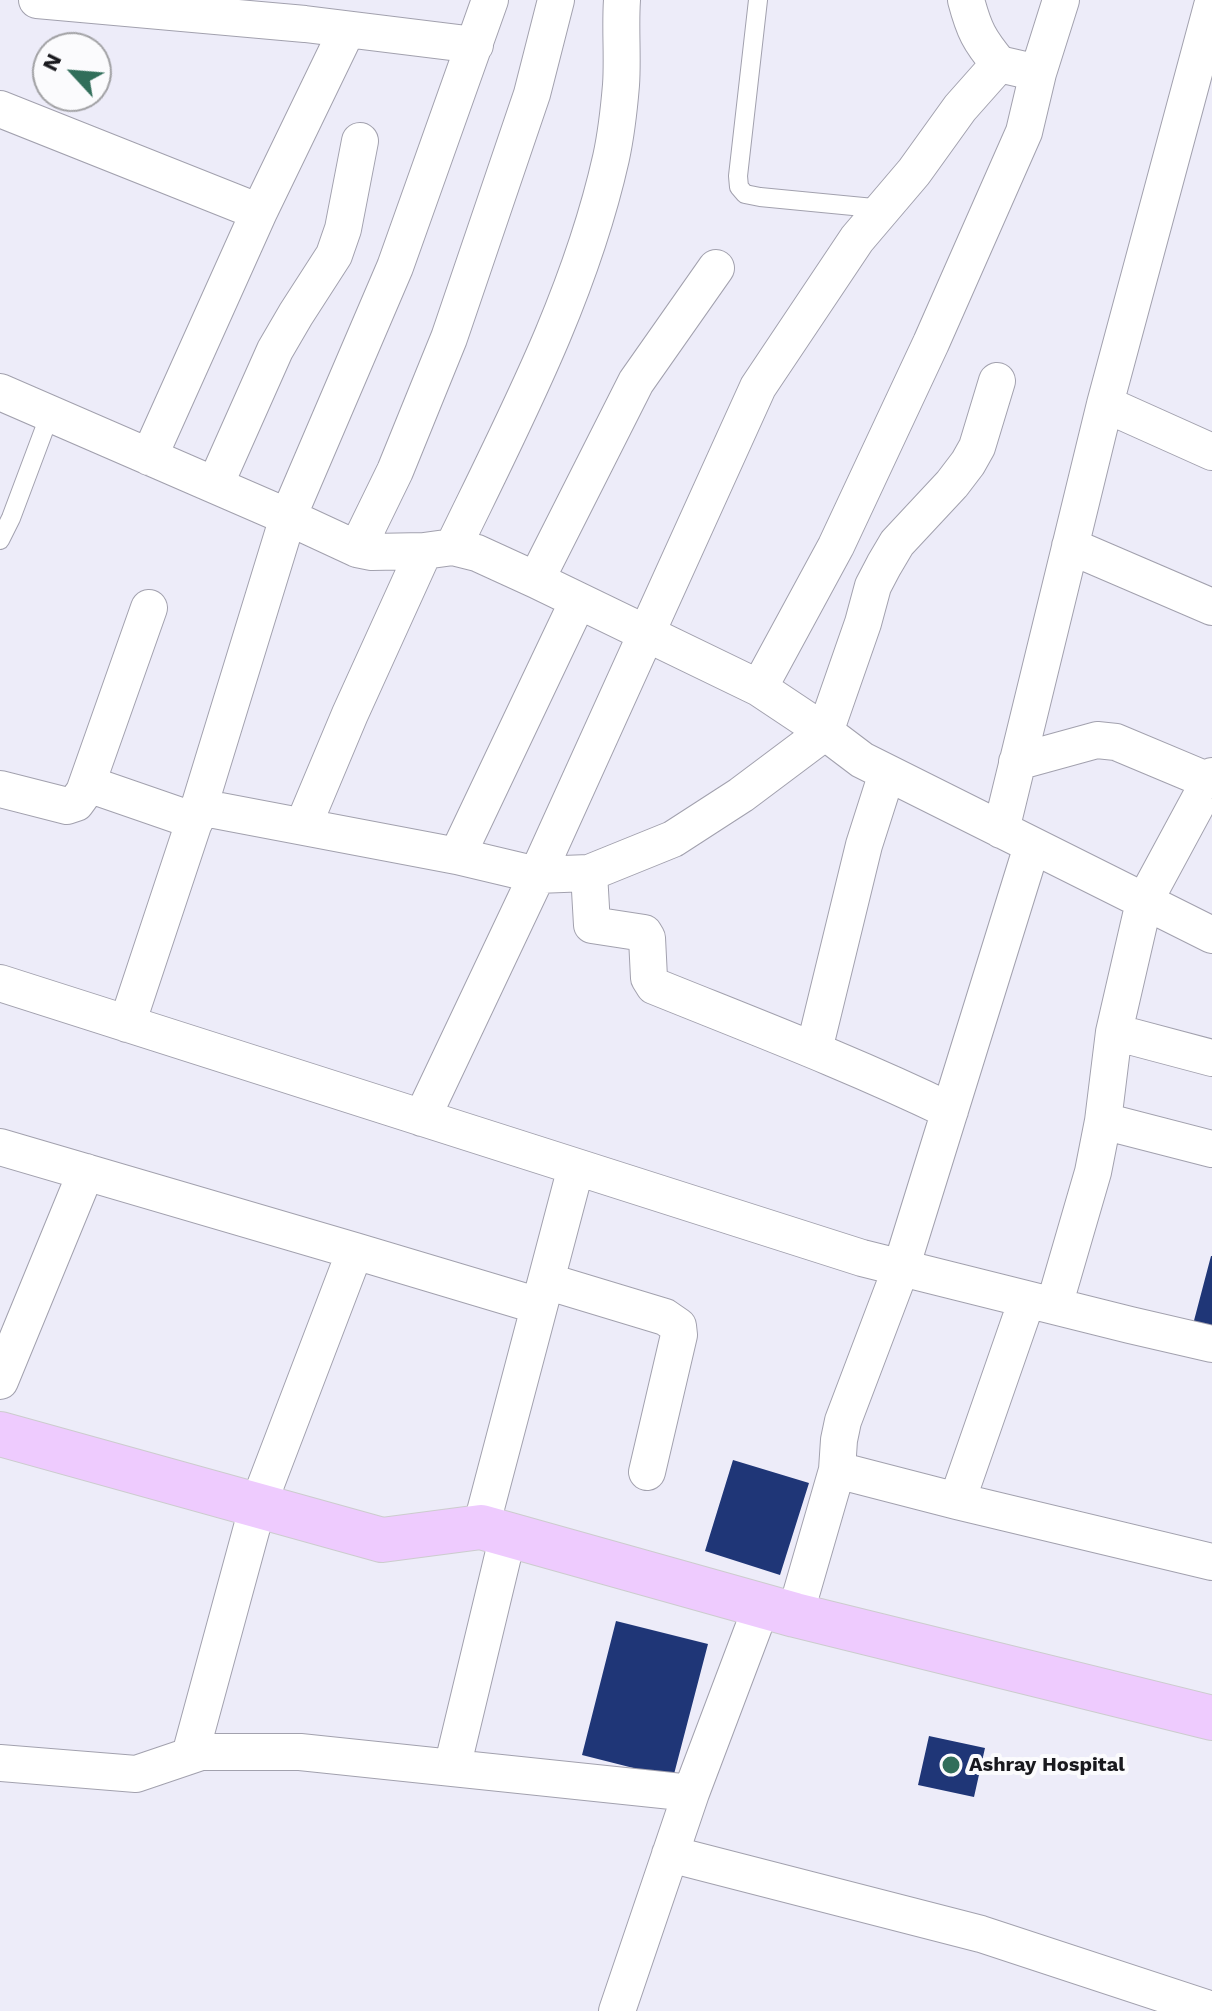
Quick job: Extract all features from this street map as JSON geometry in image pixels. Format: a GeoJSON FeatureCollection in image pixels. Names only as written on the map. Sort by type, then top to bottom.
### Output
{"type":"FeatureCollection","features":[{"type":"Feature","properties":{"kind":"main road"},"geometry":{"type":"LineString","coordinates":[[0,1434],[382,1540],[495,1531],[779,1610],[1212,1718]]}},
{"type":"Feature","properties":{"kind":"street"},"geometry":{"type":"LineString","coordinates":[[37,0],[475,45]]}},
{"type":"Feature","properties":{"kind":"street"},"geometry":{"type":"LineString","coordinates":[[127,1024],[197,814],[288,517],[395,267],[490,0]]}},
{"type":"Feature","properties":{"kind":"street"},"geometry":{"type":"LineString","coordinates":[[357,549],[395,471],[449,338],[532,94],[556,0]]}},
{"type":"Feature","properties":{"kind":"street"},"geometry":{"type":"LineString","coordinates":[[303,826],[356,701],[539,370],[589,244],[611,156],[621,84],[622,0]]}},
{"type":"Feature","properties":{"kind":"street"},"geometry":{"type":"LineString","coordinates":[[966,0],[980,41],[999,64],[1038,73]]}},
{"type":"Feature","properties":{"kind":"street"},"geometry":{"type":"LineString","coordinates":[[759,688],[836,546],[931,343],[1024,132],[1038,73],[1061,0]]}},
{"type":"Feature","properties":{"kind":"street"},"geometry":{"type":"LineString","coordinates":[[617,2011],[691,1793],[779,1610],[837,1470],[843,1421],[901,1268],[950,1111],[1016,838],[1017,762],[1105,404],[1212,6]]}},
{"type":"Feature","properties":{"kind":"street"},"geometry":{"type":"LineString","coordinates":[[149,457],[259,212],[347,30]]}},
{"type":"Feature","properties":{"kind":"street"},"geometry":{"type":"LineString","coordinates":[[422,1118],[537,875],[758,387],[857,239],[914,172],[960,108],[999,64]]}},
{"type":"Feature","properties":{"kind":"street"},"geometry":{"type":"LineString","coordinates":[[0,109],[259,212]]}},
{"type":"Feature","properties":{"kind":"street"},"geometry":{"type":"LineString","coordinates":[[215,485],[275,350],[334,255],[343,229],[360,141]]}},
{"type":"Feature","properties":{"kind":"street"},"geometry":{"type":"LineString","coordinates":[[536,580],[636,382],[716,268]]}},
{"type":"Feature","properties":{"kind":"street"},"geometry":{"type":"LineString","coordinates":[[88,784],[197,814],[303,826],[537,875],[589,873],[673,839],[741,795],[825,732],[873,586],[897,543],[968,463],[977,447],[997,381]]}},
{"type":"Feature","properties":{"kind":"street"},"geometry":{"type":"LineString","coordinates":[[0,392],[357,549],[372,552],[438,549],[477,553],[759,688],[862,760],[1212,935]]}},
{"type":"Feature","properties":{"kind":"street"},"geometry":{"type":"LineString","coordinates":[[1105,404],[1212,452]]}},
{"type":"Feature","properties":{"kind":"street"},"geometry":{"type":"LineString","coordinates":[[1070,546],[1212,607]]}},
{"type":"Feature","properties":{"kind":"street"},"geometry":{"type":"LineString","coordinates":[[457,856],[578,601]]}},
{"type":"Feature","properties":{"kind":"street"},"geometry":{"type":"LineString","coordinates":[[0,789],[67,806],[76,803],[88,784],[149,608]]}},
{"type":"Feature","properties":{"kind":"street"},"geometry":{"type":"LineString","coordinates":[[957,1501],[1093,1172],[1114,1032],[1144,902],[1211,778],[1116,742],[1097,740],[1017,762]]}},
{"type":"Feature","properties":{"kind":"street"},"geometry":{"type":"LineString","coordinates":[[814,1050],[864,845],[887,773]]}},
{"type":"Feature","properties":{"kind":"street"},"geometry":{"type":"LineString","coordinates":[[589,873],[590,922],[592,925],[644,933],[647,938],[649,978],[654,986],[902,1087],[950,1111]]}},
{"type":"Feature","properties":{"kind":"street"},"geometry":{"type":"LineString","coordinates":[[0,983],[862,1258],[1212,1344]]}},
{"type":"Feature","properties":{"kind":"street"},"geometry":{"type":"LineString","coordinates":[[1114,1032],[1212,1058]]}},
{"type":"Feature","properties":{"kind":"street"},"geometry":{"type":"LineString","coordinates":[[1103,1121],[1212,1149]]}},
{"type":"Feature","properties":{"kind":"street"},"geometry":{"type":"LineString","coordinates":[[0,1147],[355,1251],[542,1294],[665,1317],[678,1326],[679,1335],[647,1472]]}},
{"type":"Feature","properties":{"kind":"street"},"geometry":{"type":"LineString","coordinates":[[452,1768],[542,1294],[576,1167]]}},
{"type":"Feature","properties":{"kind":"street"},"geometry":{"type":"LineString","coordinates":[[0,1381],[86,1172]]}},
{"type":"Feature","properties":{"kind":"street"},"geometry":{"type":"LineString","coordinates":[[190,1755],[258,1505],[355,1251]]}},
{"type":"Feature","properties":{"kind":"street"},"geometry":{"type":"LineString","coordinates":[[837,1470],[1212,1562]]}},
{"type":"Feature","properties":{"kind":"street"},"geometry":{"type":"LineString","coordinates":[[0,1763],[136,1774],[201,1752],[300,1752],[691,1793]]}},
{"type":"Feature","properties":{"kind":"street"},"geometry":{"type":"LineString","coordinates":[[670,1854],[981,1934],[1212,2010]]}},
{"type":"Feature","properties":{"kind":"lane"},"geometry":{"type":"LineString","coordinates":[[758,0],[739,187],[745,194],[760,197],[884,209]]}},
{"type":"Feature","properties":{"kind":"lane"},"geometry":{"type":"LineString","coordinates":[[0,540],[50,414]]}},
{"type":"Feature","properties":{"kind":"building"},"geometry":{"type":"Polygon","coordinates":[[[1212,1256],[1212,1338],[1191,1332],[1212,1256]]]}},
{"type":"Feature","properties":{"kind":"building"},"geometry":{"type":"Polygon","coordinates":[[[733,1460],[809,1483],[780,1575],[705,1551],[733,1460]]]}},
{"type":"Feature","properties":{"kind":"building"},"geometry":{"type":"Polygon","coordinates":[[[616,1621],[708,1644],[673,1778],[582,1755],[616,1621]]]}},
{"type":"Feature","properties":{"kind":"building"},"geometry":{"type":"Polygon","coordinates":[[[929,1736],[985,1748],[974,1797],[918,1785],[929,1736]]]}},
{"type":"Feature","properties":{"kind":"place","name":"Ashray Hospital"},"geometry":{"type":"Point","coordinates":[951,1765]}}]}
